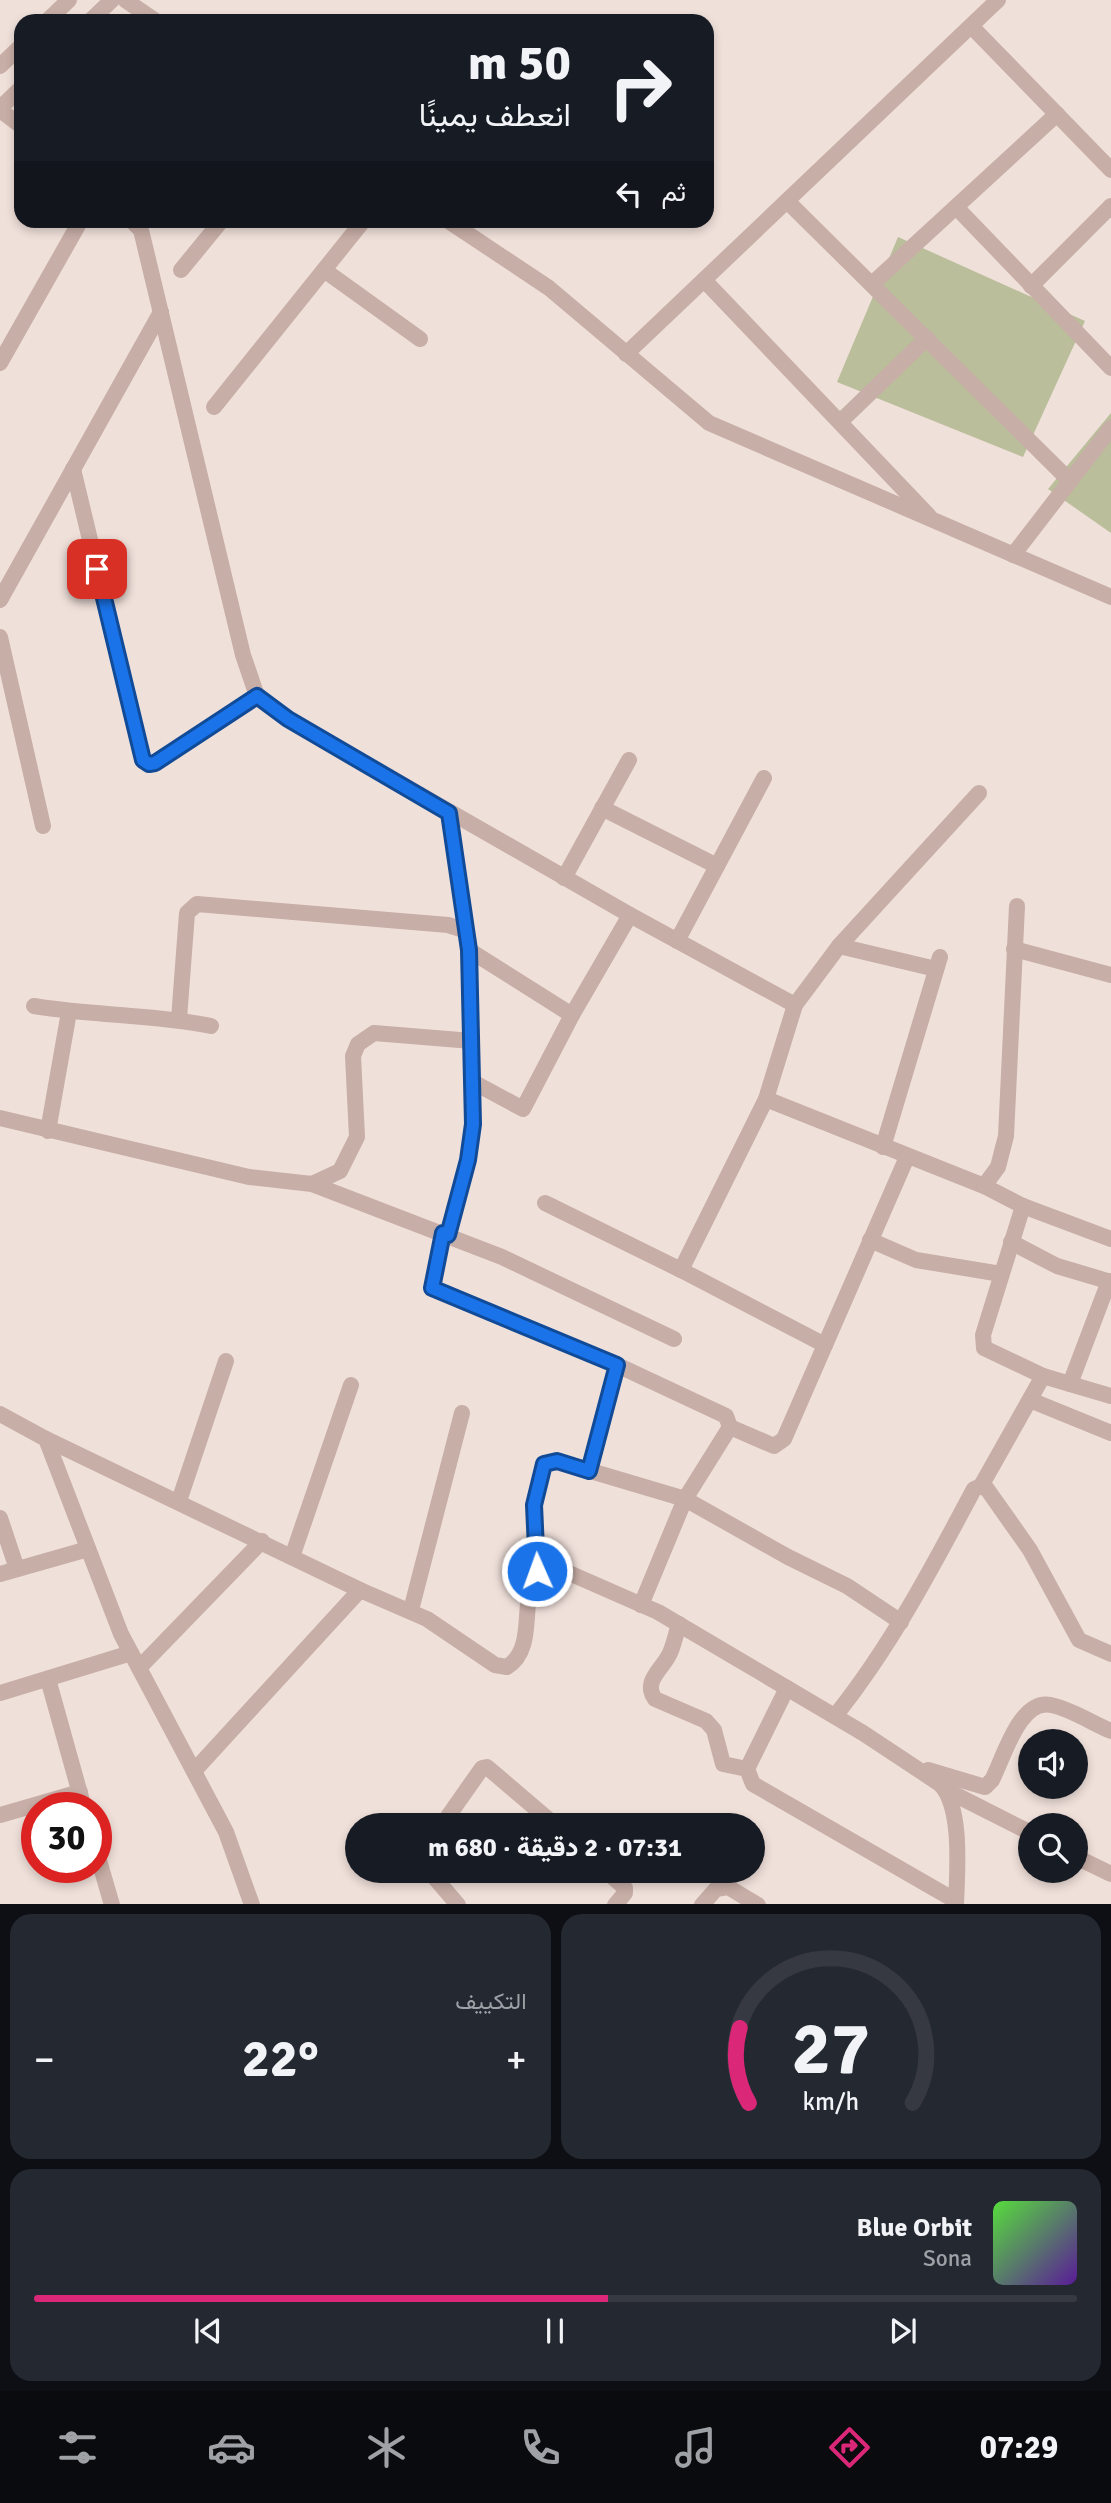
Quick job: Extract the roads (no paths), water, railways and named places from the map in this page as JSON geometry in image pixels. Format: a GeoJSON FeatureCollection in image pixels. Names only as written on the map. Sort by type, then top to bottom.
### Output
{"type":"FeatureCollection","features":[{"type":"Feature","properties":{"kind":"street"},"geometry":{"type":"LineString","coordinates":[[54,14],[69,0]]}},
{"type":"Feature","properties":{"kind":"street"},"geometry":{"type":"LineString","coordinates":[[97,14],[112,0]]}},
{"type":"Feature","properties":{"kind":"street"},"geometry":{"type":"LineString","coordinates":[[125,0],[146,14]]}},
{"type":"Feature","properties":{"kind":"street"},"geometry":{"type":"LineString","coordinates":[[626,354],[998,0]]}},
{"type":"Feature","properties":{"kind":"street"},"geometry":{"type":"LineString","coordinates":[[971,26],[1111,170]]}},
{"type":"Feature","properties":{"kind":"street"},"geometry":{"type":"LineString","coordinates":[[0,66],[14,53]]}},
{"type":"Feature","properties":{"kind":"street"},"geometry":{"type":"LineString","coordinates":[[14,95],[0,109],[14,120]]}},
{"type":"Feature","properties":{"kind":"street"},"geometry":{"type":"LineString","coordinates":[[872,284],[1057,114]]}},
{"type":"Feature","properties":{"kind":"street"},"geometry":{"type":"LineString","coordinates":[[787,201],[1070,481]]}},
{"type":"Feature","properties":{"kind":"street"},"geometry":{"type":"LineString","coordinates":[[1031,285],[1111,206]]}},
{"type":"Feature","properties":{"kind":"street"},"geometry":{"type":"LineString","coordinates":[[956,207],[1111,368]]}},
{"type":"Feature","properties":{"kind":"street"},"geometry":{"type":"LineString","coordinates":[[0,363],[76,228]]}},
{"type":"Feature","properties":{"kind":"street"},"geometry":{"type":"LineString","coordinates":[[139,228],[243,655],[257,696],[288,719],[449,813],[795,1005]]}},
{"type":"Feature","properties":{"kind":"street"},"geometry":{"type":"LineString","coordinates":[[181,270],[215,228]]}},
{"type":"Feature","properties":{"kind":"street"},"geometry":{"type":"LineString","coordinates":[[215,407],[358,228]]}},
{"type":"Feature","properties":{"kind":"street"},"geometry":{"type":"LineString","coordinates":[[459,228],[549,288],[709,423],[1111,597]]}},
{"type":"Feature","properties":{"kind":"street"},"geometry":{"type":"LineString","coordinates":[[324,270],[420,339]]}},
{"type":"Feature","properties":{"kind":"street"},"geometry":{"type":"LineString","coordinates":[[704,280],[934,522]]}},
{"type":"Feature","properties":{"kind":"street"},"geometry":{"type":"LineString","coordinates":[[0,600],[161,312]]}},
{"type":"Feature","properties":{"kind":"street"},"geometry":{"type":"LineString","coordinates":[[840,422],[927,338]]}},
{"type":"Feature","properties":{"kind":"street"},"geometry":{"type":"LineString","coordinates":[[1013,555],[1111,428]]}},
{"type":"Feature","properties":{"kind":"street"},"geometry":{"type":"LineString","coordinates":[[73,469],[143,760],[149,764],[155,763],[257,696]]}},
{"type":"Feature","properties":{"kind":"street"},"geometry":{"type":"LineString","coordinates":[[0,637],[43,826]]}},
{"type":"Feature","properties":{"kind":"street"},"geometry":{"type":"LineString","coordinates":[[564,878],[629,760]]}},
{"type":"Feature","properties":{"kind":"street"},"geometry":{"type":"LineString","coordinates":[[677,941],[764,778]]}},
{"type":"Feature","properties":{"kind":"street"},"geometry":{"type":"LineString","coordinates":[[681,1270],[743,1151],[766,1099],[795,1005],[839,946],[979,793]]}},
{"type":"Feature","properties":{"kind":"street"},"geometry":{"type":"LineString","coordinates":[[602,808],[717,866]]}},
{"type":"Feature","properties":{"kind":"street"},"geometry":{"type":"LineString","coordinates":[[449,813],[469,950],[473,1124],[468,1160],[432,1288],[617,1365],[726,1416],[730,1427],[778,1446],[784,1439],[907,1157]]}},
{"type":"Feature","properties":{"kind":"street"},"geometry":{"type":"LineString","coordinates":[[179,1019],[187,914],[197,904],[448,925],[464,930]]}},
{"type":"Feature","properties":{"kind":"street"},"geometry":{"type":"LineString","coordinates":[[984,1186],[998,1167],[1006,1136],[1017,906]]}},
{"type":"Feature","properties":{"kind":"street"},"geometry":{"type":"LineString","coordinates":[[473,1082],[523,1109],[572,1015],[630,915]]}},
{"type":"Feature","properties":{"kind":"street"},"geometry":{"type":"LineString","coordinates":[[839,946],[938,963],[883,1147]]}},
{"type":"Feature","properties":{"kind":"street"},"geometry":{"type":"LineString","coordinates":[[1014,949],[1111,975]]}},
{"type":"Feature","properties":{"kind":"street"},"geometry":{"type":"LineString","coordinates":[[469,950],[572,1015]]}},
{"type":"Feature","properties":{"kind":"street"},"geometry":{"type":"LineString","coordinates":[[34,1006],[69,1012],[179,1019],[211,1026]]}},
{"type":"Feature","properties":{"kind":"street"},"geometry":{"type":"LineString","coordinates":[[48,1131],[69,1012]]}},
{"type":"Feature","properties":{"kind":"street"},"geometry":{"type":"LineString","coordinates":[[312,1184],[340,1171],[357,1137],[353,1056],[358,1044],[374,1033],[472,1041]]}},
{"type":"Feature","properties":{"kind":"street"},"geometry":{"type":"LineString","coordinates":[[766,1099],[984,1186],[1023,1206],[1111,1239]]}},
{"type":"Feature","properties":{"kind":"street"},"geometry":{"type":"LineString","coordinates":[[0,1118],[249,1177],[312,1184],[446,1234],[674,1339]]}},
{"type":"Feature","properties":{"kind":"street"},"geometry":{"type":"LineString","coordinates":[[545,1203],[825,1345]]}},
{"type":"Feature","properties":{"kind":"street"},"geometry":{"type":"LineString","coordinates":[[1023,1206],[983,1335],[984,1348],[1043,1376],[1111,1396]]}},
{"type":"Feature","properties":{"kind":"street"},"geometry":{"type":"LineString","coordinates":[[870,1240],[916,1260],[1001,1274]]}},
{"type":"Feature","properties":{"kind":"street"},"geometry":{"type":"LineString","coordinates":[[1011,1242],[1057,1266],[1110,1281],[1070,1384]]}},
{"type":"Feature","properties":{"kind":"street"},"geometry":{"type":"LineString","coordinates":[[179,1501],[226,1362]]}},
{"type":"Feature","properties":{"kind":"street"},"geometry":{"type":"LineString","coordinates":[[589,1471],[617,1365]]}},
{"type":"Feature","properties":{"kind":"street"},"geometry":{"type":"LineString","coordinates":[[835,1716],[867,1676],[901,1622],[974,1489],[981,1486],[1043,1376]]}},
{"type":"Feature","properties":{"kind":"street"},"geometry":{"type":"LineString","coordinates":[[292,1557],[351,1385]]}},
{"type":"Feature","properties":{"kind":"street"},"geometry":{"type":"LineString","coordinates":[[1030,1400],[1111,1433]]}},
{"type":"Feature","properties":{"kind":"street"},"geometry":{"type":"LineString","coordinates":[[411,1610],[462,1413]]}},
{"type":"Feature","properties":{"kind":"street"},"geometry":{"type":"LineString","coordinates":[[0,1414],[46,1439],[360,1590],[411,1610],[495,1665],[507,1667],[519,1655],[532,1579],[544,1566],[553,1566],[679,1624],[917,1766],[948,1791],[1018,1826]]}},
{"type":"Feature","properties":{"kind":"street"},"geometry":{"type":"LineString","coordinates":[[641,1605],[685,1499],[730,1427]]}},
{"type":"Feature","properties":{"kind":"street"},"geometry":{"type":"LineString","coordinates":[[46,1439],[135,1661],[226,1832],[252,1904]]}},
{"type":"Feature","properties":{"kind":"street"},"geometry":{"type":"LineString","coordinates":[[537,1571],[534,1505],[544,1464],[557,1461],[685,1499],[788,1557],[848,1586],[901,1622]]}},
{"type":"Feature","properties":{"kind":"street"},"geometry":{"type":"LineString","coordinates":[[981,1486],[987,1489],[1030,1550],[1079,1640],[1111,1654]]}},
{"type":"Feature","properties":{"kind":"street"},"geometry":{"type":"LineString","coordinates":[[0,1518],[17,1569]]}},
{"type":"Feature","properties":{"kind":"street"},"geometry":{"type":"LineString","coordinates":[[0,1693],[48,1679],[135,1661],[262,1541]]}},
{"type":"Feature","properties":{"kind":"street"},"geometry":{"type":"LineString","coordinates":[[0,1574],[88,1549]]}},
{"type":"Feature","properties":{"kind":"street"},"geometry":{"type":"LineString","coordinates":[[195,1770],[360,1590]]}},
{"type":"Feature","properties":{"kind":"street"},"geometry":{"type":"LineString","coordinates":[[679,1624],[672,1650],[651,1681],[651,1694],[655,1699],[706,1721],[713,1730],[723,1764],[747,1769]]}},
{"type":"Feature","properties":{"kind":"street"},"geometry":{"type":"LineString","coordinates":[[48,1679],[80,1792]]}},
{"type":"Feature","properties":{"kind":"street"},"geometry":{"type":"LineString","coordinates":[[747,1769],[786,1688]]}},
{"type":"Feature","properties":{"kind":"street"},"geometry":{"type":"LineString","coordinates":[[917,1766],[985,1787],[992,1780],[1025,1713],[1035,1705],[1051,1705],[1111,1731]]}},
{"type":"Feature","properties":{"kind":"street"},"geometry":{"type":"LineString","coordinates":[[450,1813],[482,1768],[487,1767],[541,1813]]}},
{"type":"Feature","properties":{"kind":"street"},"geometry":{"type":"LineString","coordinates":[[747,1769],[754,1784],[956,1903],[958,1849],[948,1791]]}},
{"type":"Feature","properties":{"kind":"street"},"geometry":{"type":"LineString","coordinates":[[0,1815],[21,1811]]}},
{"type":"Feature","properties":{"kind":"street"},"geometry":{"type":"LineString","coordinates":[[1088,1863],[1111,1874]]}},
{"type":"Feature","properties":{"kind":"street"},"geometry":{"type":"LineString","coordinates":[[106,1883],[112,1904]]}},
{"type":"Feature","properties":{"kind":"street"},"geometry":{"type":"LineString","coordinates":[[439,1883],[457,1904]]}},
{"type":"Feature","properties":{"kind":"street"},"geometry":{"type":"LineString","coordinates":[[619,1883],[625,1888],[626,1901]]}},
{"type":"Feature","properties":{"kind":"street"},"geometry":{"type":"LineString","coordinates":[[703,1904],[716,1889],[727,1887],[756,1904]]}}]}
